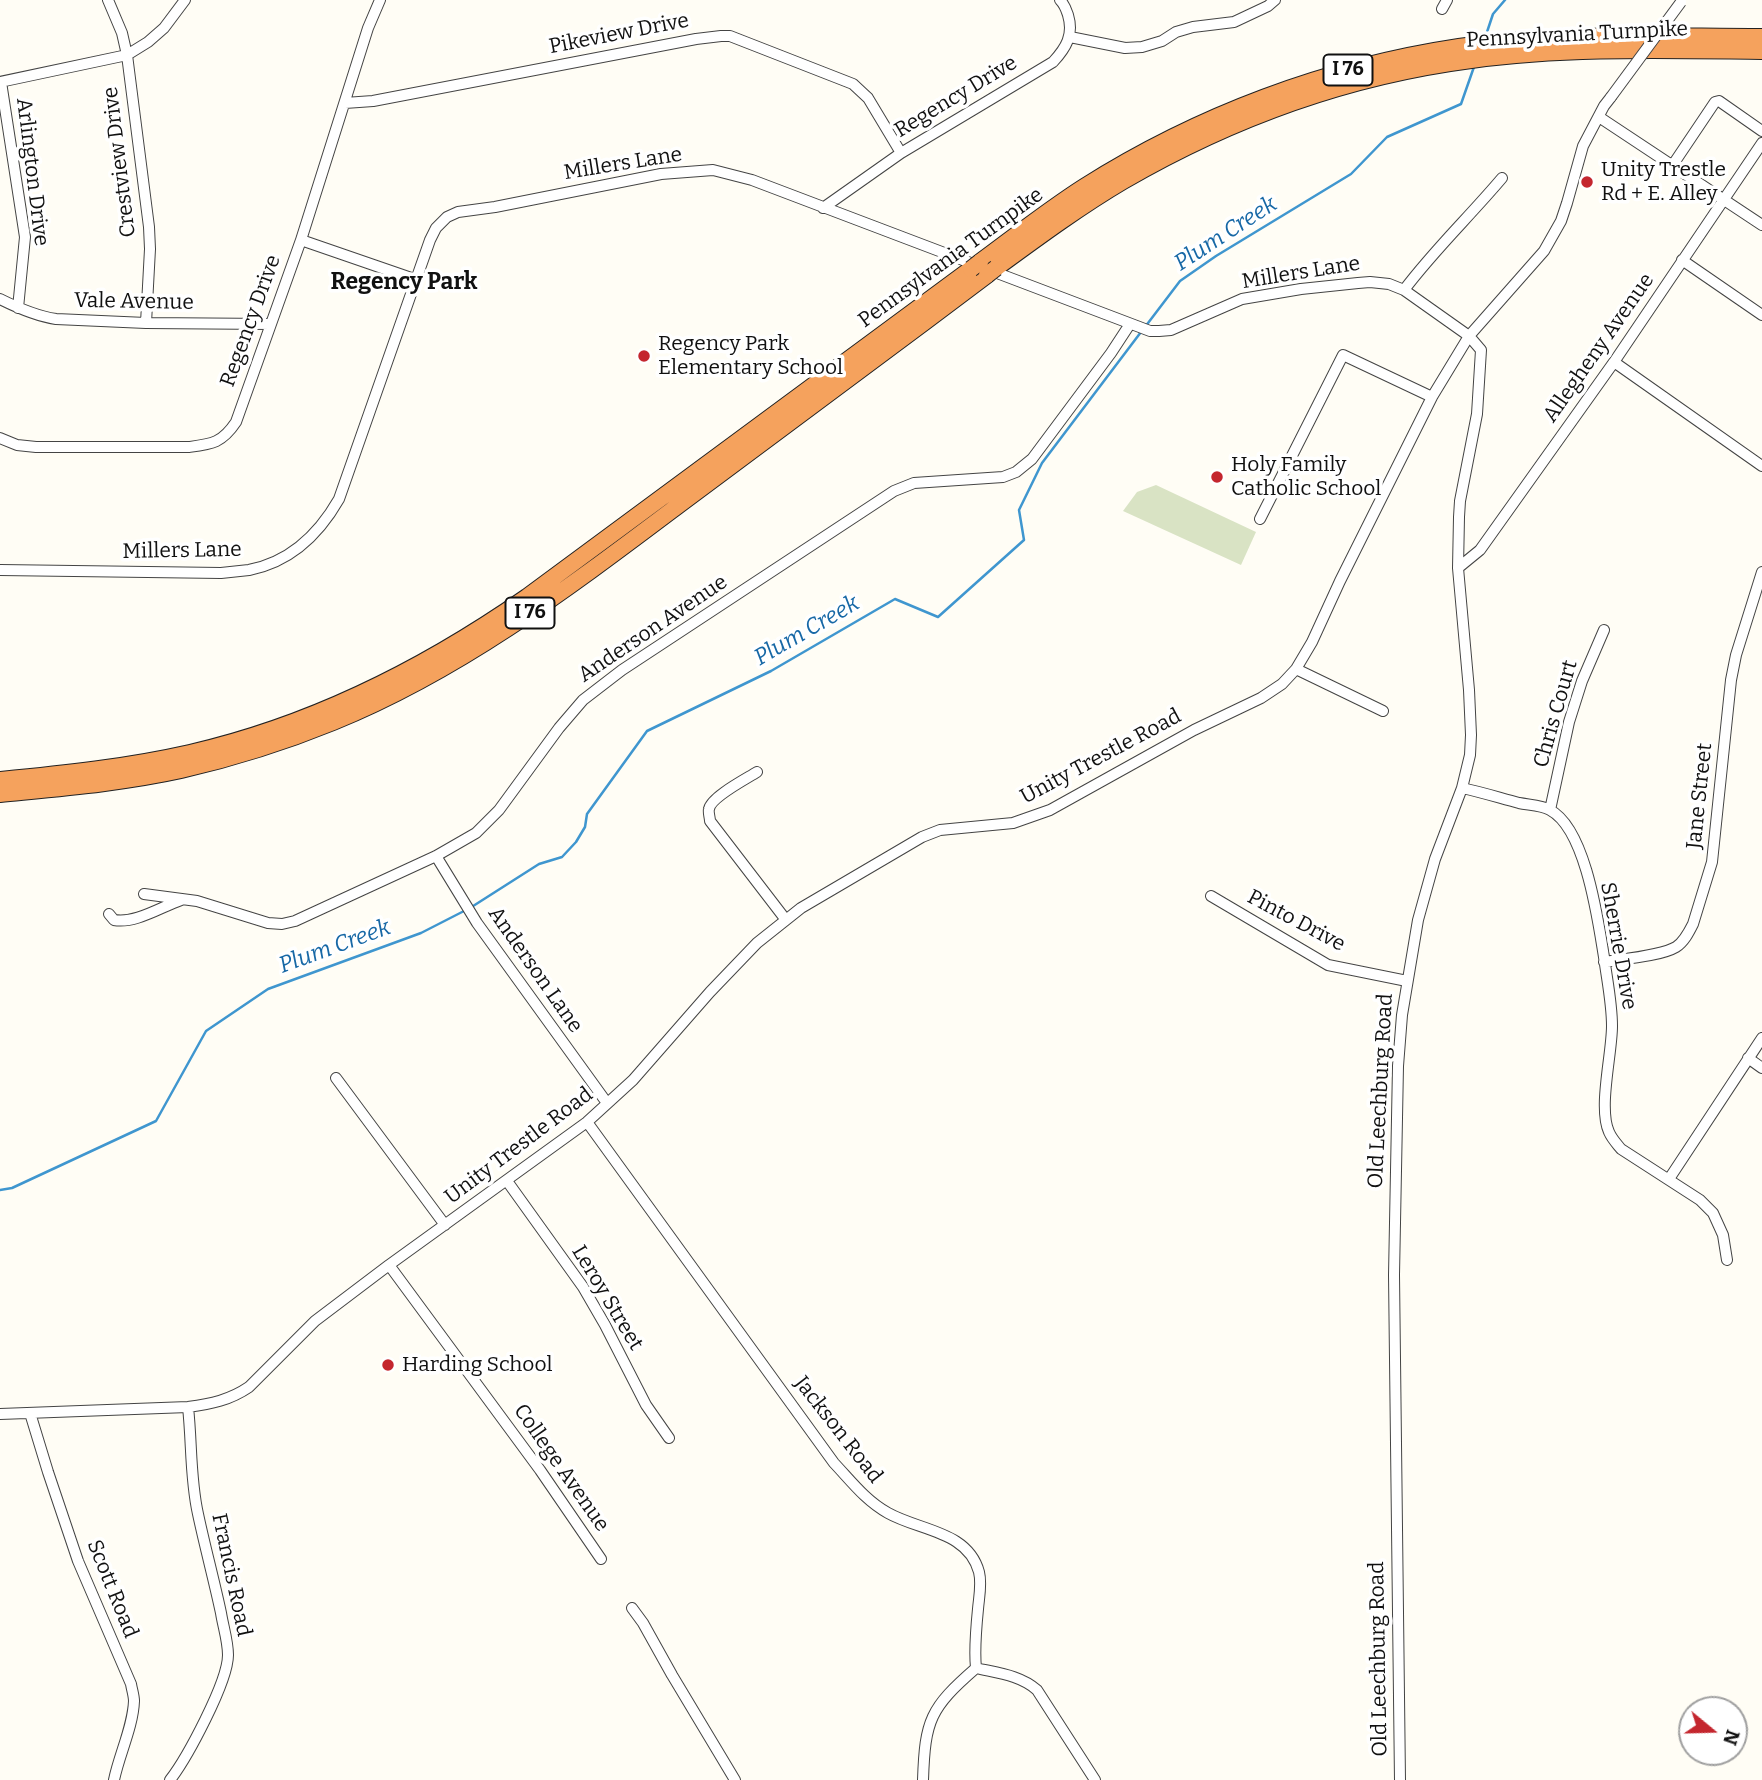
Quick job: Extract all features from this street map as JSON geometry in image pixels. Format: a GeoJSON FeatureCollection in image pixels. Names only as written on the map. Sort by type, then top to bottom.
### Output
{"type":"FeatureCollection","features":[{"type":"Feature","properties":{"kind":"highway","name":"Pennsylvania Turnpike"},"geometry":{"type":"LineString","coordinates":[[0,794],[133,778],[214,762],[334,722],[393,695],[491,640],[621,548],[984,269],[1083,187],[1145,151],[1252,101],[1325,76],[1374,63],[1460,47],[1521,40],[1762,37]]}},
{"type":"Feature","properties":{"kind":"highway","name":"Pennsylvania Turnpike"},"geometry":{"type":"LineString","coordinates":[[0,780],[134,764],[218,746],[323,710],[405,672],[471,635],[527,597],[984,269],[1123,182],[1217,133],[1262,114],[1367,80],[1418,68],[1472,60],[1626,50],[1762,51]]}},
{"type":"Feature","properties":{"kind":"street","name":"Crestview Drive"},"geometry":{"type":"LineString","coordinates":[[108,0],[122,33],[127,55],[149,227],[146,323]]}},
{"type":"Feature","properties":{"kind":"street"},"geometry":{"type":"LineString","coordinates":[[0,82],[127,55],[164,28],[185,0]]}},
{"type":"Feature","properties":{"kind":"street","name":"Regency Drive"},"geometry":{"type":"LineString","coordinates":[[0,438],[17,445],[36,447],[177,447],[212,444],[229,432],[236,422],[301,240],[368,28],[380,0]]}},
{"type":"Feature","properties":{"kind":"street"},"geometry":{"type":"LineString","coordinates":[[1060,0],[1071,26],[1070,37],[1125,48],[1143,47],[1162,41],[1176,32],[1234,22],[1275,0]]}},
{"type":"Feature","properties":{"kind":"street","name":"Unity Trestle Road"},"geometry":{"type":"LineString","coordinates":[[0,1414],[188,1407],[214,1404],[237,1395],[315,1321],[587,1122],[633,1080],[757,943],[801,908],[922,836],[940,830],[1013,823],[1050,810],[1194,730],[1261,698],[1282,684],[1296,669],[1312,642],[1432,397],[1469,336],[1544,251],[1567,203],[1583,146],[1611,96],[1681,1]]}},
{"type":"Feature","properties":{"kind":"street","name":"Pikeview Drive"},"geometry":{"type":"LineString","coordinates":[[345,103],[373,101],[696,39],[730,36],[853,84],[868,98],[901,153]]}},
{"type":"Feature","properties":{"kind":"street","name":"Regency Drive"},"geometry":{"type":"LineString","coordinates":[[823,208],[901,153],[1053,62],[1070,37]]}},
{"type":"Feature","properties":{"kind":"street","name":"Arlington Drive"},"geometry":{"type":"LineString","coordinates":[[0,82],[25,237],[18,308]]}},
{"type":"Feature","properties":{"kind":"street"},"geometry":{"type":"LineString","coordinates":[[1672,166],[1715,102],[1719,101],[1762,131]]}},
{"type":"Feature","properties":{"kind":"street"},"geometry":{"type":"LineString","coordinates":[[1599,117],[1762,225]]}},
{"type":"Feature","properties":{"kind":"street","name":"Allegheny Avenue"},"geometry":{"type":"LineString","coordinates":[[1458,568],[1479,550],[1614,362],[1762,143]]}},
{"type":"Feature","properties":{"kind":"street","name":"Millers Lane"},"geometry":{"type":"LineString","coordinates":[[0,570],[221,573],[262,566],[301,546],[329,518],[339,499],[436,228],[447,217],[458,212],[661,174],[713,170],[752,180],[1139,327],[1159,331],[1171,330],[1242,299],[1297,289],[1370,282],[1389,284],[1404,290],[1469,336]]}},
{"type":"Feature","properties":{"kind":"street"},"geometry":{"type":"LineString","coordinates":[[1404,290],[1422,266],[1502,178]]}},
{"type":"Feature","properties":{"kind":"street"},"geometry":{"type":"LineString","coordinates":[[301,240],[417,280]]}},
{"type":"Feature","properties":{"kind":"street"},"geometry":{"type":"LineString","coordinates":[[1682,260],[1762,315]]}},
{"type":"Feature","properties":{"kind":"street","name":"Vale Avenue"},"geometry":{"type":"LineString","coordinates":[[0,299],[42,317],[57,320],[271,324]]}},
{"type":"Feature","properties":{"kind":"street","name":"Anderson Avenue"},"geometry":{"type":"LineString","coordinates":[[144,894],[197,901],[260,921],[282,924],[295,921],[436,856],[476,832],[499,810],[583,700],[633,662],[894,491],[915,483],[1003,477],[1023,468],[1111,353],[1139,327]]}},
{"type":"Feature","properties":{"kind":"street","name":"Old Leechburg Road"},"geometry":{"type":"LineString","coordinates":[[1400,1780],[1394,1275],[1398,1066],[1407,981],[1424,895],[1462,788],[1470,755],[1471,735],[1458,568],[1459,517],[1477,414],[1482,360],[1481,349],[1469,336]]}},
{"type":"Feature","properties":{"kind":"street"},"geometry":{"type":"LineString","coordinates":[[1260,519],[1343,355],[1432,397]]}},
{"type":"Feature","properties":{"kind":"street"},"geometry":{"type":"LineString","coordinates":[[1614,362],[1762,466]]}},
{"type":"Feature","properties":{"kind":"street","name":"Jane Street"},"geometry":{"type":"LineString","coordinates":[[1604,962],[1676,947],[1689,933],[1693,924],[1712,862],[1731,680],[1762,572]]}},
{"type":"Feature","properties":{"kind":"street","name":"Chris Court"},"geometry":{"type":"LineString","coordinates":[[1550,810],[1581,681],[1604,630]]}},
{"type":"Feature","properties":{"kind":"street"},"geometry":{"type":"LineString","coordinates":[[1296,669],[1383,711]]}},
{"type":"Feature","properties":{"kind":"street"},"geometry":{"type":"LineString","coordinates":[[757,772],[714,800],[709,809],[710,821],[786,920]]}},
{"type":"Feature","properties":{"kind":"street"},"geometry":{"type":"LineString","coordinates":[[1462,788],[1550,810]]}},
{"type":"Feature","properties":{"kind":"street","name":"Sherrie Drive"},"geometry":{"type":"LineString","coordinates":[[1550,810],[1563,821],[1571,833],[1595,900],[1609,988],[1612,1027],[1605,1115],[1608,1130],[1622,1149],[1700,1200],[1713,1213],[1723,1235],[1727,1260]]}},
{"type":"Feature","properties":{"kind":"street","name":"Anderson Lane"},"geometry":{"type":"LineString","coordinates":[[436,856],[477,923],[607,1103]]}},
{"type":"Feature","properties":{"kind":"street","name":"Pinto Drive"},"geometry":{"type":"LineString","coordinates":[[1211,896],[1328,965],[1407,981]]}},
{"type":"Feature","properties":{"kind":"street","name":"Anderson Avenue"},"geometry":{"type":"LineString","coordinates":[[109,914],[121,921],[132,919],[181,900]]}},
{"type":"Feature","properties":{"kind":"street"},"geometry":{"type":"LineString","coordinates":[[1669,1179],[1762,1038]]}},
{"type":"Feature","properties":{"kind":"street"},"geometry":{"type":"LineString","coordinates":[[1748,1058],[1762,1068]]}},
{"type":"Feature","properties":{"kind":"street"},"geometry":{"type":"LineString","coordinates":[[336,1078],[445,1225]]}},
{"type":"Feature","properties":{"kind":"street","name":"Jackson Road"},"geometry":{"type":"LineString","coordinates":[[587,1122],[834,1463],[867,1500],[891,1515],[954,1539],[972,1557],[979,1572],[981,1586],[976,1668]]}},
{"type":"Feature","properties":{"kind":"street","name":"Leroy Street"},"geometry":{"type":"LineString","coordinates":[[507,1181],[583,1287],[646,1405],[668,1438]]}},
{"type":"Feature","properties":{"kind":"street","name":"College Avenue"},"geometry":{"type":"LineString","coordinates":[[389,1265],[540,1470],[601,1559]]}},
{"type":"Feature","properties":{"kind":"street","name":"Francis Road"},"geometry":{"type":"LineString","coordinates":[[170,1780],[190,1748],[222,1684],[228,1655],[192,1480],[188,1407]]}},
{"type":"Feature","properties":{"kind":"street","name":"Scott Road"},"geometry":{"type":"LineString","coordinates":[[30,1413],[78,1561],[131,1684],[134,1701],[114,1780]]}},
{"type":"Feature","properties":{"kind":"street"},"geometry":{"type":"LineString","coordinates":[[632,1608],[735,1780]]}},
{"type":"Feature","properties":{"kind":"street"},"geometry":{"type":"LineString","coordinates":[[923,1780],[925,1739],[932,1716],[944,1698],[976,1668],[1013,1676],[1028,1682],[1037,1690],[1095,1780]]}},
{"type":"Feature","properties":{"kind":"green space"},"geometry":{"type":"Polygon","coordinates":[[[1156,485],[1256,532],[1241,565],[1123,511],[1137,492],[1156,485]]]}},
{"type":"Feature","properties":{"kind":"waterway","name":"Plum Creek"},"geometry":{"type":"LineString","coordinates":[[1485,38],[1493,14],[1505,0]]}},
{"type":"Feature","properties":{"kind":"waterway","name":"Plum Creek"},"geometry":{"type":"LineString","coordinates":[[1145,327],[1180,281],[1351,174],[1387,137],[1461,104],[1475,64]]}},
{"type":"Feature","properties":{"kind":"waterway","name":"Plum Creek"},"geometry":{"type":"LineString","coordinates":[[470,908],[539,864],[562,857],[585,827],[587,814],[647,731],[771,671],[895,599],[938,617],[1024,540],[1019,510],[1042,463],[1141,332]]}},
{"type":"Feature","properties":{"kind":"waterway","name":"Plum Creek"},"geometry":{"type":"LineString","coordinates":[[0,1190],[12,1188],[156,1121],[206,1031],[268,989],[421,933],[464,911]]}},
{"type":"Feature","properties":{"kind":"place","name":"Unity Trestle Rd + E. Alley"},"geometry":{"type":"Point","coordinates":[1587,182]}},
{"type":"Feature","properties":{"kind":"place","name":"Regency Park Elementary School"},"geometry":{"type":"Point","coordinates":[644,356]}},
{"type":"Feature","properties":{"kind":"place","name":"Holy Family Catholic School"},"geometry":{"type":"Point","coordinates":[1217,477]}},
{"type":"Feature","properties":{"kind":"place","name":"Harding School"},"geometry":{"type":"Point","coordinates":[388,1365]}},
{"type":"Feature","properties":{"kind":"district","name":"Regency Park"},"geometry":{"type":"Point","coordinates":[404,283]}}]}
